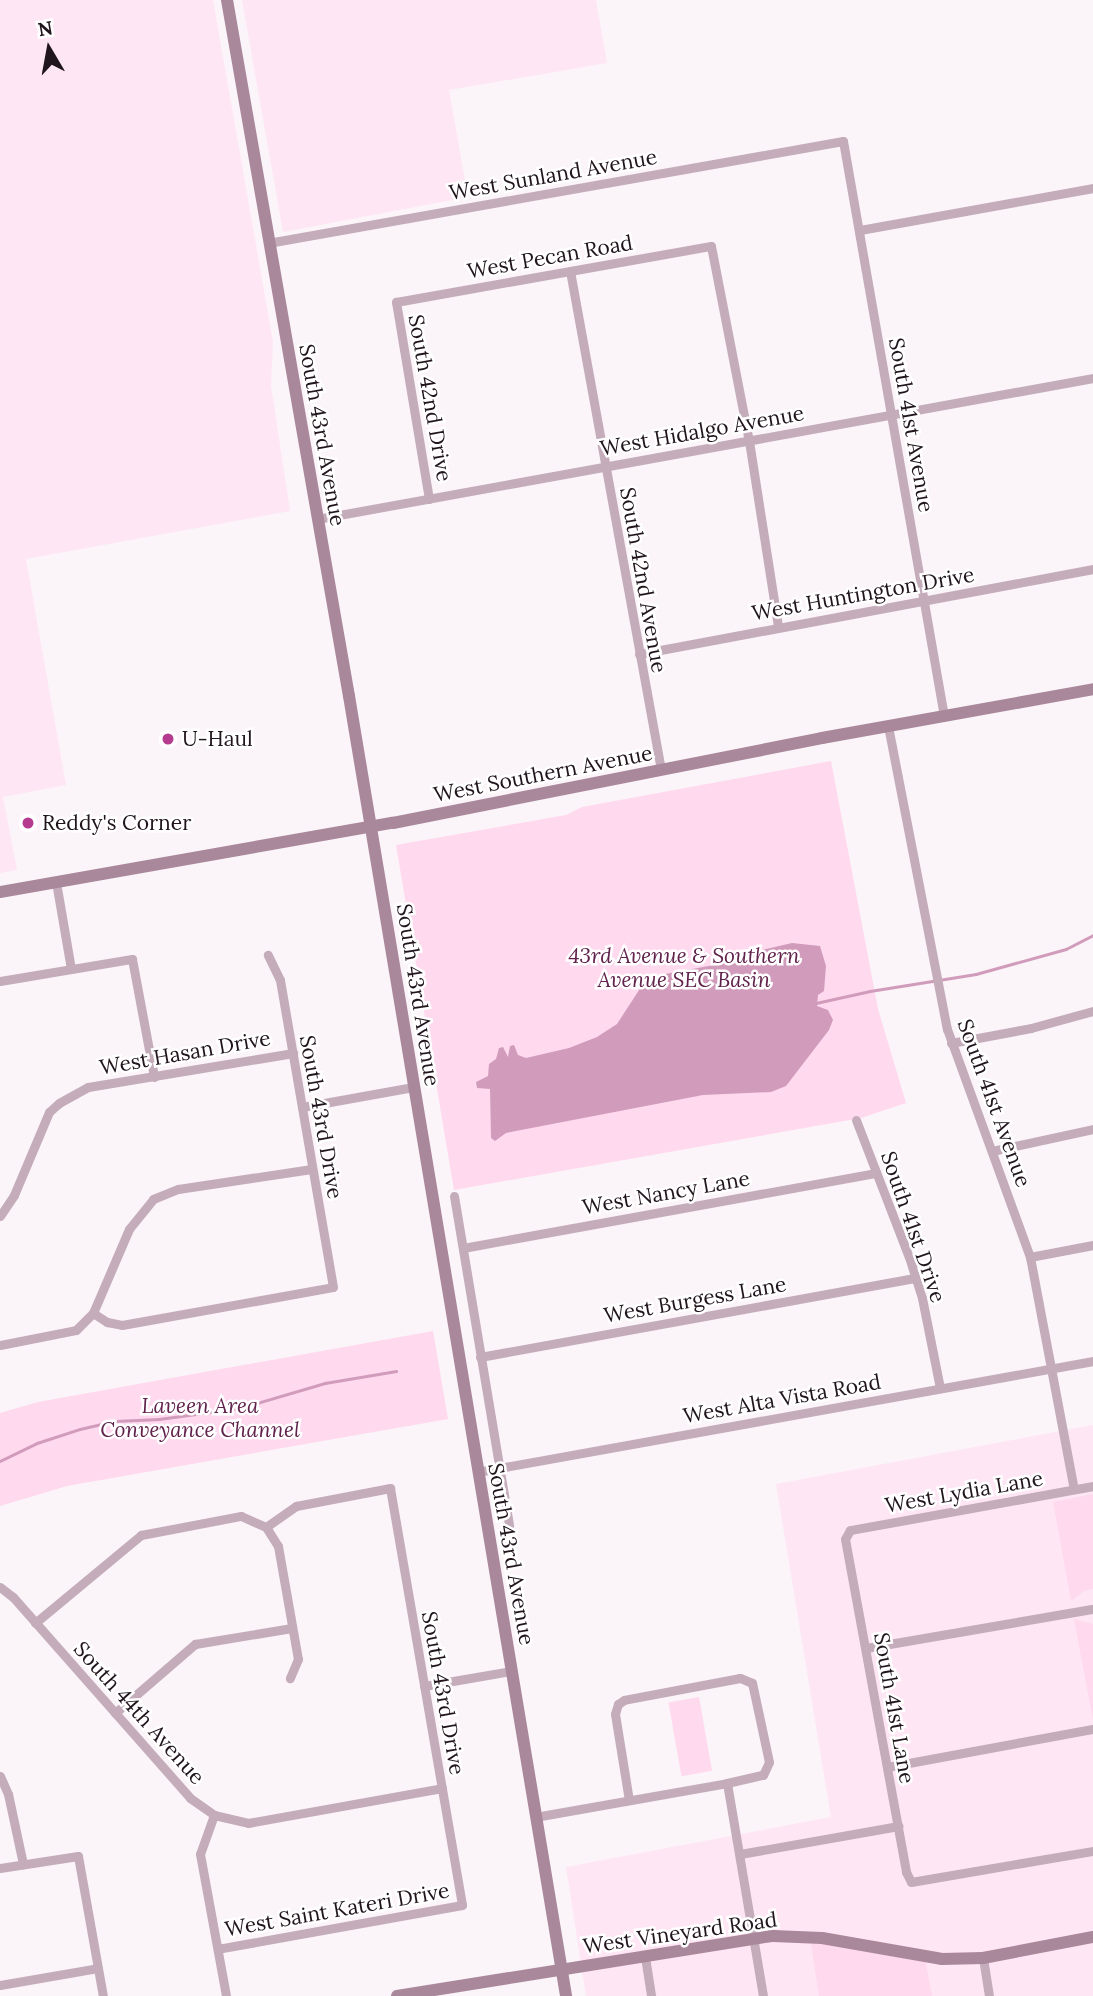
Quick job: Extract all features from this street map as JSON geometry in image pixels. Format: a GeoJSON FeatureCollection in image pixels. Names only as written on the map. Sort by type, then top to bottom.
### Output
{"type":"FeatureCollection","features":[{"type":"Feature","properties":{"kind":"main road","name":"South 43rd Avenue"},"geometry":{"type":"LineString","coordinates":[[227,0],[371,827],[566,1996]]}},
{"type":"Feature","properties":{"kind":"main road","name":"West Southern Avenue"},"geometry":{"type":"LineString","coordinates":[[0,892],[371,827],[888,726],[1093,689]]}},
{"type":"Feature","properties":{"kind":"main road","name":"West Vineyard Road"},"geometry":{"type":"LineString","coordinates":[[397,1996],[754,1939],[810,1937],[925,1958],[983,1958],[1093,1937]]}},
{"type":"Feature","properties":{"kind":"street","name":"West Sunland Avenue"},"geometry":{"type":"LineString","coordinates":[[268,243],[843,141]]}},
{"type":"Feature","properties":{"kind":"street","name":"South 41st Avenue"},"geometry":{"type":"LineString","coordinates":[[843,141],[944,716]]}},
{"type":"Feature","properties":{"kind":"street"},"geometry":{"type":"LineString","coordinates":[[860,230],[1093,188]]}},
{"type":"Feature","properties":{"kind":"street","name":"West Pecan Road"},"geometry":{"type":"LineString","coordinates":[[396,302],[711,246],[749,441]]}},
{"type":"Feature","properties":{"kind":"street","name":"South 42nd Avenue"},"geometry":{"type":"LineString","coordinates":[[570,271],[661,770]]}},
{"type":"Feature","properties":{"kind":"street","name":"South 42nd Drive"},"geometry":{"type":"LineString","coordinates":[[396,302],[429,499]]}},
{"type":"Feature","properties":{"kind":"street","name":"West Hidalgo Avenue"},"geometry":{"type":"LineString","coordinates":[[317,519],[1093,378]]}},
{"type":"Feature","properties":{"kind":"street"},"geometry":{"type":"LineString","coordinates":[[749,441],[778,626]]}},
{"type":"Feature","properties":{"kind":"street","name":"West Huntington Drive"},"geometry":{"type":"LineString","coordinates":[[639,654],[1093,569]]}},
{"type":"Feature","properties":{"kind":"street","name":"South 41st Avenue"},"geometry":{"type":"LineString","coordinates":[[888,726],[951,1043],[1030,1257],[1074,1489]]}},
{"type":"Feature","properties":{"kind":"street"},"geometry":{"type":"LineString","coordinates":[[57,882],[71,969]]}},
{"type":"Feature","properties":{"kind":"street","name":"South 43rd Drive"},"geometry":{"type":"LineString","coordinates":[[93,1313],[107,1322],[122,1325],[333,1287],[280,980],[268,955]]}},
{"type":"Feature","properties":{"kind":"street"},"geometry":{"type":"LineString","coordinates":[[0,981],[132,960],[154,1077]]}},
{"type":"Feature","properties":{"kind":"street"},"geometry":{"type":"LineString","coordinates":[[951,1043],[1031,1028],[1093,1011]]}},
{"type":"Feature","properties":{"kind":"street","name":"West Hasan Drive"},"geometry":{"type":"LineString","coordinates":[[0,1216],[14,1195],[49,1112],[88,1087],[293,1053]]}},
{"type":"Feature","properties":{"kind":"street"},"geometry":{"type":"LineString","coordinates":[[302,1107],[413,1087]]}},
{"type":"Feature","properties":{"kind":"street","name":"South 41st Drive"},"geometry":{"type":"LineString","coordinates":[[856,1120],[916,1278],[940,1388]]}},
{"type":"Feature","properties":{"kind":"street"},"geometry":{"type":"LineString","coordinates":[[992,1151],[1093,1129]]}},
{"type":"Feature","properties":{"kind":"street"},"geometry":{"type":"LineString","coordinates":[[0,1345],[76,1330],[93,1313],[129,1228],[153,1199],[178,1189],[312,1169]]}},
{"type":"Feature","properties":{"kind":"street","name":"West Nancy Lane"},"geometry":{"type":"LineString","coordinates":[[463,1248],[876,1173]]}},
{"type":"Feature","properties":{"kind":"street","name":"South 43rd Avenue"},"geometry":{"type":"LineString","coordinates":[[454,1196],[509,1525]]}},
{"type":"Feature","properties":{"kind":"street"},"geometry":{"type":"LineString","coordinates":[[1030,1257],[1093,1245]]}},
{"type":"Feature","properties":{"kind":"street","name":"West Burgess Lane"},"geometry":{"type":"LineString","coordinates":[[480,1357],[916,1278]]}},
{"type":"Feature","properties":{"kind":"street","name":"West Alta Vista Road"},"geometry":{"type":"LineString","coordinates":[[477,1472],[1093,1361]]}},
{"type":"Feature","properties":{"kind":"street","name":"West Lydia Lane"},"geometry":{"type":"LineString","coordinates":[[845,1539],[850,1530],[1093,1486]]}},
{"type":"Feature","properties":{"kind":"street","name":"South 43rd Drive"},"geometry":{"type":"LineString","coordinates":[[266,1527],[296,1506],[390,1488],[462,1905]]}},
{"type":"Feature","properties":{"kind":"street"},"geometry":{"type":"LineString","coordinates":[[35,1623],[141,1535],[241,1517],[266,1527],[278,1546],[298,1659],[290,1678]]}},
{"type":"Feature","properties":{"kind":"street","name":"South 41st Lane"},"geometry":{"type":"LineString","coordinates":[[845,1539],[906,1872],[911,1882],[1093,1850]]}},
{"type":"Feature","properties":{"kind":"street","name":"South 44th Avenue"},"geometry":{"type":"LineString","coordinates":[[0,1587],[190,1798],[214,1815]]}},
{"type":"Feature","properties":{"kind":"street"},"geometry":{"type":"LineString","coordinates":[[866,1648],[1092,1609]]}},
{"type":"Feature","properties":{"kind":"street"},"geometry":{"type":"LineString","coordinates":[[115,1713],[195,1644],[292,1628]]}},
{"type":"Feature","properties":{"kind":"street"},"geometry":{"type":"LineString","coordinates":[[424,1686],[511,1671]]}},
{"type":"Feature","properties":{"kind":"street"},"geometry":{"type":"LineString","coordinates":[[535,1817],[727,1783],[763,1775],[769,1767],[752,1683],[744,1679],[624,1700],[618,1704],[615,1714],[629,1800]]}},
{"type":"Feature","properties":{"kind":"street"},"geometry":{"type":"LineString","coordinates":[[887,1767],[1093,1729]]}},
{"type":"Feature","properties":{"kind":"street"},"geometry":{"type":"LineString","coordinates":[[0,1776],[8,1794],[23,1864]]}},
{"type":"Feature","properties":{"kind":"street"},"geometry":{"type":"LineString","coordinates":[[727,1783],[764,1996]]}},
{"type":"Feature","properties":{"kind":"street"},"geometry":{"type":"LineString","coordinates":[[226,1996],[200,1854],[214,1815],[248,1823],[442,1788]]}},
{"type":"Feature","properties":{"kind":"street"},"geometry":{"type":"LineString","coordinates":[[740,1854],[899,1826]]}},
{"type":"Feature","properties":{"kind":"street"},"geometry":{"type":"LineString","coordinates":[[0,1868],[78,1856],[103,1996]]}},
{"type":"Feature","properties":{"kind":"street","name":"West Saint Kateri Drive"},"geometry":{"type":"LineString","coordinates":[[218,1949],[462,1905]]}},
{"type":"Feature","properties":{"kind":"street"},"geometry":{"type":"LineString","coordinates":[[645,1957],[651,1996]]}},
{"type":"Feature","properties":{"kind":"street"},"geometry":{"type":"LineString","coordinates":[[983,1958],[989,1996]]}},
{"type":"Feature","properties":{"kind":"street"},"geometry":{"type":"LineString","coordinates":[[0,1985],[98,1968]]}},
{"type":"Feature","properties":{"kind":"shaded area"},"geometry":{"type":"Polygon","coordinates":[[[0,0],[213,0],[273,342],[271,386],[290,511],[26,559],[66,785],[3,797],[17,870],[0,873],[0,0]]]}},
{"type":"Feature","properties":{"kind":"shaded area"},"geometry":{"type":"Polygon","coordinates":[[[242,0],[596,0],[607,63],[449,90],[468,197],[283,232],[242,0]]]}},
{"type":"Feature","properties":{"kind":"shaded area"},"geometry":{"type":"Polygon","coordinates":[[[792,943],[820,946],[826,966],[824,991],[818,995],[817,1006],[828,1010],[833,1020],[829,1030],[786,1086],[771,1092],[703,1095],[506,1133],[495,1141],[491,1138],[490,1089],[477,1088],[476,1082],[488,1076],[489,1064],[496,1059],[499,1048],[503,1047],[508,1057],[510,1046],[514,1045],[518,1055],[526,1058],[569,1048],[597,1037],[617,1024],[643,984],[660,975],[730,962],[732,957],[792,943]]]}},
{"type":"Feature","properties":{"kind":"shaded area"},"geometry":{"type":"Polygon","coordinates":[[[1093,1425],[1093,1996],[586,1996],[566,1867],[831,1817],[776,1484],[1093,1425]]]}},
{"type":"Feature","properties":{"kind":"green space","name":"43rd Avenue & Southern Avenue SEC Basin"},"geometry":{"type":"Polygon","coordinates":[[[831,761],[878,1009],[906,1103],[861,1118],[454,1190],[396,845],[566,815],[582,807],[831,761]]]}},
{"type":"Feature","properties":{"kind":"green space","name":"Laveen Area Conveyance Channel"},"geometry":{"type":"Polygon","coordinates":[[[433,1331],[448,1419],[67,1486],[0,1506],[0,1413],[38,1402],[433,1331]]]}},
{"type":"Feature","properties":{"kind":"green space"},"geometry":{"type":"Polygon","coordinates":[[[1093,1494],[1093,1589],[1084,1591],[1071,1601],[1053,1502],[1093,1494]]]}},
{"type":"Feature","properties":{"kind":"green space"},"geometry":{"type":"Polygon","coordinates":[[[1074,1619],[1093,1624],[1093,1720],[1074,1619]]]}},
{"type":"Feature","properties":{"kind":"green space"},"geometry":{"type":"Polygon","coordinates":[[[699,1697],[712,1771],[681,1776],[668,1702],[699,1697]]]}},
{"type":"Feature","properties":{"kind":"green space"},"geometry":{"type":"Polygon","coordinates":[[[810,1937],[925,1958],[932,1996],[819,1996],[810,1937]]]}},
{"type":"Feature","properties":{"kind":"waterway"},"geometry":{"type":"LineString","coordinates":[[816,1003],[870,991],[976,974],[1066,949],[1093,935]]}},
{"type":"Feature","properties":{"kind":"waterway"},"geometry":{"type":"LineString","coordinates":[[0,1461],[37,1443],[115,1421],[159,1419],[240,1408],[325,1383],[396,1371]]}},
{"type":"Feature","properties":{"kind":"place","name":"U-Haul"},"geometry":{"type":"Point","coordinates":[168,739]}},
{"type":"Feature","properties":{"kind":"place","name":"Reddy's Corner"},"geometry":{"type":"Point","coordinates":[28,823]}}]}
